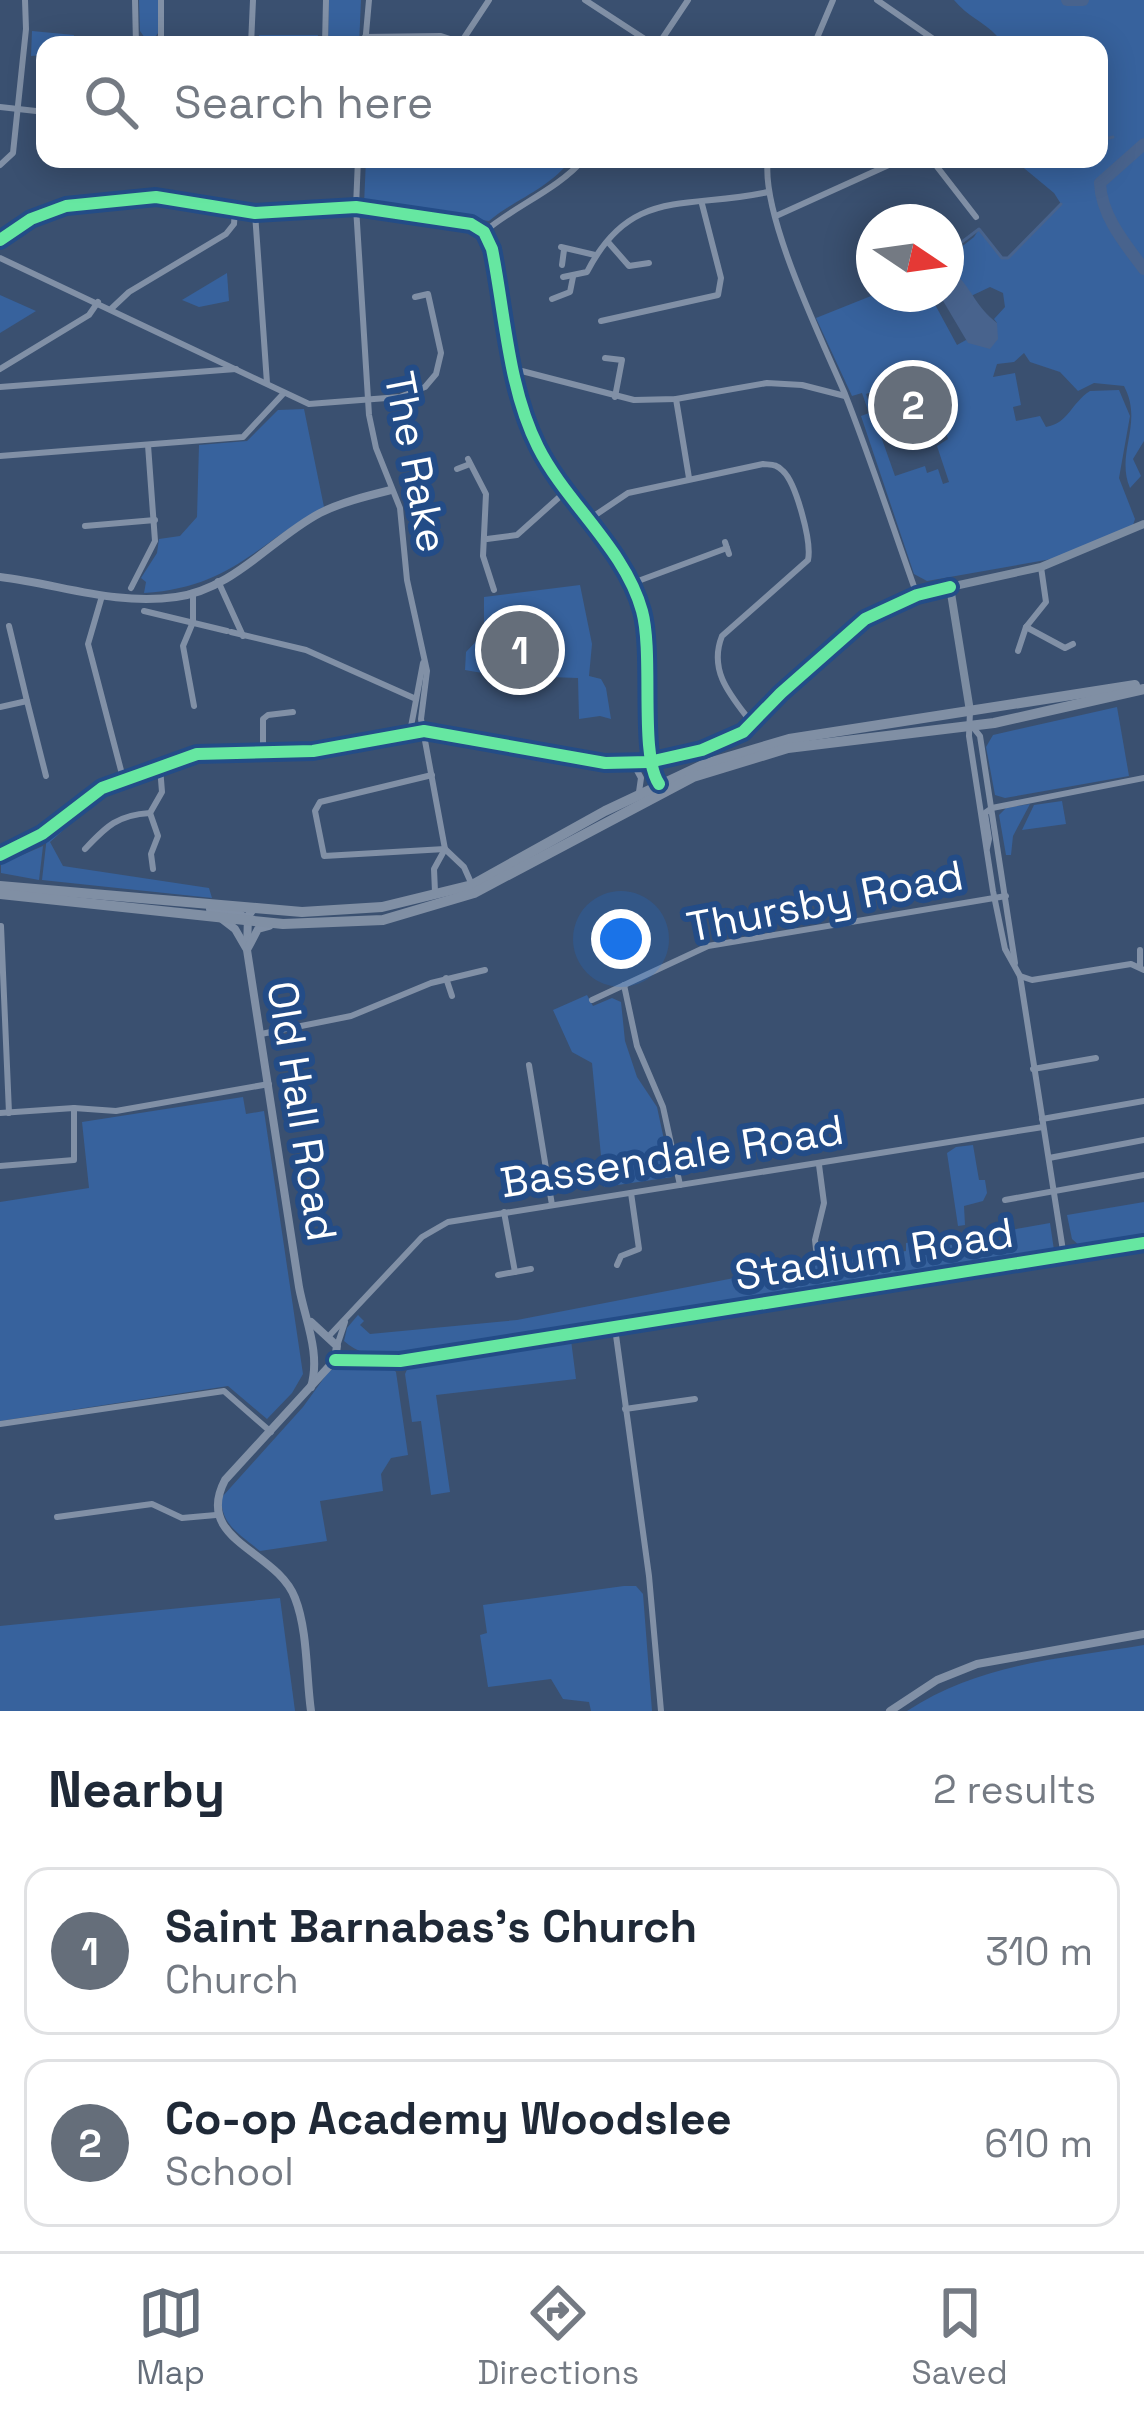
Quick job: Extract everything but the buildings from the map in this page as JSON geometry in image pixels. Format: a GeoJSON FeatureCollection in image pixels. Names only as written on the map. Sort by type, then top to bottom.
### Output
{"type":"FeatureCollection","features":[{"type":"Feature","properties":{"kind":"highway"},"geometry":{"type":"LineString","coordinates":[[0,892],[94,893],[254,908],[348,911],[435,896],[472,885],[705,764],[789,740],[1144,686]]}},
{"type":"Feature","properties":{"kind":"highway"},"geometry":{"type":"LineString","coordinates":[[0,892],[283,924],[383,920],[474,893],[693,776],[788,748],[972,726],[1144,686]]}},
{"type":"Feature","properties":{"kind":"highway"},"geometry":{"type":"LineString","coordinates":[[970,711],[983,716],[1033,707],[1063,708]]}},
{"type":"Feature","properties":{"kind":"highway"},"geometry":{"type":"LineString","coordinates":[[865,728],[961,721],[972,726]]}},
{"type":"Feature","properties":{"kind":"main road"},"geometry":{"type":"LineString","coordinates":[[970,711],[950,587],[1041,567],[1144,524]]}},
{"type":"Feature","properties":{"kind":"street"},"geometry":{"type":"LineString","coordinates":[[0,165],[13,153],[26,0]]}},
{"type":"Feature","properties":{"kind":"street"},"geometry":{"type":"LineString","coordinates":[[135,0],[136,36]]}},
{"type":"Feature","properties":{"kind":"street"},"geometry":{"type":"LineString","coordinates":[[161,0],[161,36]]}},
{"type":"Feature","properties":{"kind":"street"},"geometry":{"type":"LineString","coordinates":[[251,36],[253,0]]}},
{"type":"Feature","properties":{"kind":"street"},"geometry":{"type":"LineString","coordinates":[[325,36],[326,0]]}},
{"type":"Feature","properties":{"kind":"street"},"geometry":{"type":"LineString","coordinates":[[365,36],[369,0]]}},
{"type":"Feature","properties":{"kind":"street"},"geometry":{"type":"LineString","coordinates":[[469,36],[489,0]]}},
{"type":"Feature","properties":{"kind":"street"},"geometry":{"type":"LineString","coordinates":[[585,0],[642,36]]}},
{"type":"Feature","properties":{"kind":"street"},"geometry":{"type":"LineString","coordinates":[[662,36],[688,0]]}},
{"type":"Feature","properties":{"kind":"street"},"geometry":{"type":"LineString","coordinates":[[818,36],[833,0]]}},
{"type":"Feature","properties":{"kind":"street"},"geometry":{"type":"LineString","coordinates":[[877,0],[929,36]]}},
{"type":"Feature","properties":{"kind":"street"},"geometry":{"type":"LineString","coordinates":[[0,107],[36,111]]}},
{"type":"Feature","properties":{"kind":"street","name":"The Rake"},"geometry":{"type":"LineString","coordinates":[[358,168],[368,400],[376,448],[400,508],[407,580],[424,653],[422,696]]}},
{"type":"Feature","properties":{"kind":"street"},"geometry":{"type":"LineString","coordinates":[[484,232],[574,168]]}},
{"type":"Feature","properties":{"kind":"street"},"geometry":{"type":"LineString","coordinates":[[768,168],[768,192],[807,308],[845,396],[917,595]]}},
{"type":"Feature","properties":{"kind":"street"},"geometry":{"type":"LineString","coordinates":[[776,216],[882,168]]}},
{"type":"Feature","properties":{"kind":"street"},"geometry":{"type":"LineString","coordinates":[[939,168],[976,218]]}},
{"type":"Feature","properties":{"kind":"street"},"geometry":{"type":"LineString","coordinates":[[552,299],[572,296],[568,277],[586,272],[622,222],[650,207],[768,192]]}},
{"type":"Feature","properties":{"kind":"street"},"geometry":{"type":"LineString","coordinates":[[0,240],[31,219],[66,206],[156,197],[255,212],[356,207],[471,224],[484,232],[493,249],[514,369],[531,433],[565,492],[630,584],[642,611],[651,698],[649,762],[659,784]]}},
{"type":"Feature","properties":{"kind":"street"},"geometry":{"type":"LineString","coordinates":[[601,321],[718,295],[721,278],[702,204]]}},
{"type":"Feature","properties":{"kind":"street"},"geometry":{"type":"LineString","coordinates":[[112,308],[129,292],[226,234],[234,224],[235,209]]}},
{"type":"Feature","properties":{"kind":"street"},"geometry":{"type":"LineString","coordinates":[[255,212],[266,383]]}},
{"type":"Feature","properties":{"kind":"street"},"geometry":{"type":"LineString","coordinates":[[608,242],[629,266],[649,262]]}},
{"type":"Feature","properties":{"kind":"street"},"geometry":{"type":"LineString","coordinates":[[562,265],[562,248],[596,255]]}},
{"type":"Feature","properties":{"kind":"street"},"geometry":{"type":"LineString","coordinates":[[0,258],[309,404],[417,392],[440,376],[441,353],[428,294],[415,297]]}},
{"type":"Feature","properties":{"kind":"street"},"geometry":{"type":"LineString","coordinates":[[616,268],[624,262]]}},
{"type":"Feature","properties":{"kind":"street"},"geometry":{"type":"LineString","coordinates":[[0,369],[89,315],[98,302]]}},
{"type":"Feature","properties":{"kind":"street"},"geometry":{"type":"LineString","coordinates":[[605,358],[622,361],[615,397]]}},
{"type":"Feature","properties":{"kind":"street"},"geometry":{"type":"LineString","coordinates":[[0,387],[239,369]]}},
{"type":"Feature","properties":{"kind":"street"},"geometry":{"type":"LineString","coordinates":[[514,369],[615,397],[676,399],[767,383],[845,396]]}},
{"type":"Feature","properties":{"kind":"street"},"geometry":{"type":"LineString","coordinates":[[0,456],[243,437],[284,393]]}},
{"type":"Feature","properties":{"kind":"street"},"geometry":{"type":"LineString","coordinates":[[676,399],[689,478]]}},
{"type":"Feature","properties":{"kind":"street"},"geometry":{"type":"LineString","coordinates":[[136,586],[152,550],[155,520],[148,445]]}},
{"type":"Feature","properties":{"kind":"street"},"geometry":{"type":"LineString","coordinates":[[458,470],[469,461],[486,494],[483,556],[497,587]]}},
{"type":"Feature","properties":{"kind":"street"},"geometry":{"type":"LineString","coordinates":[[588,520],[628,493],[689,478],[776,465],[787,473],[811,544],[808,560],[722,636],[718,645],[721,682],[751,722]]}},
{"type":"Feature","properties":{"kind":"street"},"geometry":{"type":"LineString","coordinates":[[0,577],[145,600],[193,594],[255,562],[319,514],[391,490]]}},
{"type":"Feature","properties":{"kind":"street"},"geometry":{"type":"LineString","coordinates":[[487,539],[518,535],[565,492]]}},
{"type":"Feature","properties":{"kind":"street"},"geometry":{"type":"LineString","coordinates":[[86,526],[155,520]]}},
{"type":"Feature","properties":{"kind":"street"},"geometry":{"type":"LineString","coordinates":[[630,584],[727,548]]}},
{"type":"Feature","properties":{"kind":"street"},"geometry":{"type":"LineString","coordinates":[[1018,651],[1026,627],[1046,602],[1041,567]]}},
{"type":"Feature","properties":{"kind":"street"},"geometry":{"type":"LineString","coordinates":[[218,581],[243,636]]}},
{"type":"Feature","properties":{"kind":"street"},"geometry":{"type":"LineString","coordinates":[[0,855],[42,834],[102,788],[197,754],[349,747],[424,731],[559,757],[633,763],[702,750],[742,732],[865,619],[917,595],[950,587]]}},
{"type":"Feature","properties":{"kind":"street"},"geometry":{"type":"LineString","coordinates":[[193,594],[193,622],[183,646],[194,706]]}},
{"type":"Feature","properties":{"kind":"street"},"geometry":{"type":"LineString","coordinates":[[102,596],[88,644],[123,778]]}},
{"type":"Feature","properties":{"kind":"street"},"geometry":{"type":"LineString","coordinates":[[144,611],[306,650],[422,696]]}},
{"type":"Feature","properties":{"kind":"street"},"geometry":{"type":"LineString","coordinates":[[9,626],[46,776]]}},
{"type":"Feature","properties":{"kind":"street"},"geometry":{"type":"LineString","coordinates":[[1026,627],[1065,648],[1073,644]]}},
{"type":"Feature","properties":{"kind":"street"},"geometry":{"type":"LineString","coordinates":[[422,696],[421,719],[448,852],[464,867],[472,885]]}},
{"type":"Feature","properties":{"kind":"street"},"geometry":{"type":"LineString","coordinates":[[410,732],[422,696]]}},
{"type":"Feature","properties":{"kind":"street"},"geometry":{"type":"LineString","coordinates":[[0,707],[27,700]]}},
{"type":"Feature","properties":{"kind":"street"},"geometry":{"type":"LineString","coordinates":[[970,711],[969,736],[994,898],[1005,949],[1018,972],[1032,980],[1131,964],[1142,968],[1140,950]]}},
{"type":"Feature","properties":{"kind":"street"},"geometry":{"type":"LineString","coordinates":[[263,751],[263,719],[288,716]]}},
{"type":"Feature","properties":{"kind":"street"},"geometry":{"type":"LineString","coordinates":[[972,726],[980,736],[1064,1257]]}},
{"type":"Feature","properties":{"kind":"street"},"geometry":{"type":"LineString","coordinates":[[633,763],[641,778],[638,795]]}},
{"type":"Feature","properties":{"kind":"street"},"geometry":{"type":"LineString","coordinates":[[149,813],[163,793],[160,767]]}},
{"type":"Feature","properties":{"kind":"street"},"geometry":{"type":"LineString","coordinates":[[432,775],[320,802],[315,812],[324,856],[448,852]]}},
{"type":"Feature","properties":{"kind":"street"},"geometry":{"type":"LineString","coordinates":[[986,850],[985,814],[992,808],[1144,778]]}},
{"type":"Feature","properties":{"kind":"street"},"geometry":{"type":"LineString","coordinates":[[90,849],[100,828],[114,825],[125,815],[149,813]]}},
{"type":"Feature","properties":{"kind":"street"},"geometry":{"type":"LineString","coordinates":[[149,813],[158,836],[151,854],[157,864]]}},
{"type":"Feature","properties":{"kind":"street"},"geometry":{"type":"LineString","coordinates":[[435,896],[434,868],[448,852]]}},
{"type":"Feature","properties":{"kind":"street"},"geometry":{"type":"LineString","coordinates":[[94,893],[237,912],[248,920],[254,908]]}},
{"type":"Feature","properties":{"kind":"street","name":"Thursby Road"},"geometry":{"type":"LineString","coordinates":[[592,1000],[708,946],[1006,896]]}},
{"type":"Feature","properties":{"kind":"street"},"geometry":{"type":"LineString","coordinates":[[220,917],[235,928],[247,950]]}},
{"type":"Feature","properties":{"kind":"street","name":"Old Hall Road"},"geometry":{"type":"LineString","coordinates":[[248,920],[247,950],[313,1353],[311,1387]]}},
{"type":"Feature","properties":{"kind":"street"},"geometry":{"type":"LineString","coordinates":[[247,950],[258,929],[283,924]]}},
{"type":"Feature","properties":{"kind":"street"},"geometry":{"type":"LineString","coordinates":[[1,926],[4,1113],[74,1108],[116,1112],[269,1084]]}},
{"type":"Feature","properties":{"kind":"street"},"geometry":{"type":"LineString","coordinates":[[261,1034],[350,1016],[446,978],[485,970]]}},
{"type":"Feature","properties":{"kind":"street"},"geometry":{"type":"LineString","coordinates":[[446,978],[452,996]]}},
{"type":"Feature","properties":{"kind":"street"},"geometry":{"type":"LineString","coordinates":[[624,985],[637,1046],[663,1107],[680,1185]]}},
{"type":"Feature","properties":{"kind":"street"},"geometry":{"type":"LineString","coordinates":[[1033,1069],[1096,1058]]}},
{"type":"Feature","properties":{"kind":"street"},"geometry":{"type":"LineString","coordinates":[[529,1065],[551,1205]]}},
{"type":"Feature","properties":{"kind":"street","name":"Bassendale Road"},"geometry":{"type":"LineString","coordinates":[[326,1339],[422,1237],[448,1222],[819,1165],[1144,1101]]}},
{"type":"Feature","properties":{"kind":"street"},"geometry":{"type":"LineString","coordinates":[[0,1166],[74,1160],[74,1108]]}},
{"type":"Feature","properties":{"kind":"street"},"geometry":{"type":"LineString","coordinates":[[1049,1158],[1144,1141]]}},
{"type":"Feature","properties":{"kind":"street"},"geometry":{"type":"LineString","coordinates":[[817,1258],[814,1240],[824,1204],[819,1165]]}},
{"type":"Feature","properties":{"kind":"street"},"geometry":{"type":"LineString","coordinates":[[1005,1200],[1144,1174]]}},
{"type":"Feature","properties":{"kind":"street"},"geometry":{"type":"LineString","coordinates":[[617,1265],[621,1256],[639,1249],[632,1192]]}},
{"type":"Feature","properties":{"kind":"street"},"geometry":{"type":"LineString","coordinates":[[504,1212],[514,1272]]}},
{"type":"Feature","properties":{"kind":"street","name":"Stadium Road"},"geometry":{"type":"LineString","coordinates":[[615,1328],[1144,1243]]}},
{"type":"Feature","properties":{"kind":"street"},"geometry":{"type":"LineString","coordinates":[[498,1275],[532,1269]]}},
{"type":"Feature","properties":{"kind":"street","name":"Old Hall Road"},"geometry":{"type":"LineString","coordinates":[[304,1310],[326,1339]]}},
{"type":"Feature","properties":{"kind":"street","name":"Bassendale Road"},"geometry":{"type":"LineString","coordinates":[[337,1346],[346,1319]]}},
{"type":"Feature","properties":{"kind":"street"},"geometry":{"type":"LineString","coordinates":[[365,1360],[326,1339],[315,1344],[313,1353],[321,1363],[400,1361],[615,1328],[649,1576],[661,1711]]}},
{"type":"Feature","properties":{"kind":"street"},"geometry":{"type":"LineString","coordinates":[[310,1711],[294,1593],[280,1574],[229,1533],[216,1515],[217,1495],[225,1480],[334,1360],[337,1346]]}},
{"type":"Feature","properties":{"kind":"street"},"geometry":{"type":"LineString","coordinates":[[0,1424],[224,1391],[271,1432]]}},
{"type":"Feature","properties":{"kind":"street"},"geometry":{"type":"LineString","coordinates":[[625,1408],[695,1399]]}},
{"type":"Feature","properties":{"kind":"street"},"geometry":{"type":"LineString","coordinates":[[57,1517],[152,1504],[182,1518],[216,1515]]}},
{"type":"Feature","properties":{"kind":"street"},"geometry":{"type":"LineString","coordinates":[[890,1711],[937,1680],[976,1664],[1144,1634]]}},
{"type":"Feature","properties":{"kind":"shaded area"},"geometry":{"type":"Polygon","coordinates":[[[139,0],[159,0],[159,32],[144,36],[139,0]]]}},
{"type":"Feature","properties":{"kind":"shaded area"},"geometry":{"type":"Polygon","coordinates":[[[329,0],[361,0],[359,36],[328,36],[329,0]]]}},
{"type":"Feature","properties":{"kind":"shaded area"},"geometry":{"type":"Polygon","coordinates":[[[954,0],[1144,0],[1144,441],[1133,459],[1141,476],[1130,488],[1126,463],[1131,413],[1124,386],[1094,383],[1078,391],[1060,372],[1030,362],[1024,353],[1014,362],[997,364],[993,377],[1015,373],[1021,405],[1013,407],[1016,421],[1040,416],[1046,427],[1065,417],[1090,391],[1119,390],[1130,416],[1119,478],[1135,519],[1133,525],[1057,558],[927,581],[914,574],[861,416],[869,413],[862,393],[852,396],[816,318],[856,302],[856,312],[939,312],[957,345],[966,340],[984,346],[997,323],[994,319],[1005,307],[1003,293],[990,287],[971,296],[964,286],[964,245],[979,229],[1002,258],[1008,258],[1061,204],[1024,168],[1108,168],[1108,36],[997,36],[954,0]],[[931,370],[866,394],[895,476],[925,466],[927,473],[938,469],[943,484],[949,482],[937,446],[948,439],[943,422],[950,419],[931,370]]]}},
{"type":"Feature","properties":{"kind":"shaded area"},"geometry":{"type":"Polygon","coordinates":[[[32,31],[74,35],[36,36],[36,56],[31,56],[32,31]]]}},
{"type":"Feature","properties":{"kind":"shaded area"},"geometry":{"type":"Polygon","coordinates":[[[366,168],[562,168],[489,221],[364,205],[366,168]]]}},
{"type":"Feature","properties":{"kind":"shaded area"},"geometry":{"type":"Polygon","coordinates":[[[227,273],[229,301],[199,307],[182,300],[227,273]]]}},
{"type":"Feature","properties":{"kind":"shaded area"},"geometry":{"type":"Polygon","coordinates":[[[964,285],[997,323],[998,339],[990,349],[968,343],[950,312],[964,312],[964,285]]]}},
{"type":"Feature","properties":{"kind":"shaded area"},"geometry":{"type":"Polygon","coordinates":[[[0,295],[36,311],[0,333],[0,295]]]}},
{"type":"Feature","properties":{"kind":"shaded area"},"geometry":{"type":"Polygon","coordinates":[[[304,409],[324,507],[221,573],[174,589],[144,593],[146,582],[141,578],[157,553],[159,539],[180,536],[197,517],[199,445],[247,441],[278,410],[304,409]]]}},
{"type":"Feature","properties":{"kind":"shaded area"},"geometry":{"type":"Polygon","coordinates":[[[580,585],[592,644],[589,676],[601,679],[606,688],[611,719],[579,719],[578,678],[465,670],[466,652],[484,633],[484,597],[580,585]]]}},
{"type":"Feature","properties":{"kind":"shaded area"},"geometry":{"type":"Polygon","coordinates":[[[1117,707],[1129,776],[1005,798],[995,795],[986,747],[993,735],[1117,707]]]}},
{"type":"Feature","properties":{"kind":"shaded area"},"geometry":{"type":"Polygon","coordinates":[[[1062,801],[1066,824],[1022,830],[1034,805],[1062,801]]]}},
{"type":"Feature","properties":{"kind":"shaded area"},"geometry":{"type":"Polygon","coordinates":[[[1030,804],[1013,836],[1011,855],[1006,855],[999,815],[1006,808],[1030,804]]]}},
{"type":"Feature","properties":{"kind":"shaded area"},"geometry":{"type":"Polygon","coordinates":[[[78,817],[50,842],[63,866],[209,888],[212,898],[42,880],[47,836],[78,817]]]}},
{"type":"Feature","properties":{"kind":"shaded area"},"geometry":{"type":"Polygon","coordinates":[[[43,846],[39,880],[1,873],[1,864],[43,846]]]}},
{"type":"Feature","properties":{"kind":"shaded area"},"geometry":{"type":"Polygon","coordinates":[[[587,995],[593,1006],[612,998],[621,1002],[625,1041],[637,1077],[657,1107],[672,1177],[604,1187],[592,1063],[572,1052],[553,1010],[587,995]]]}},
{"type":"Feature","properties":{"kind":"shaded area"},"geometry":{"type":"Polygon","coordinates":[[[243,1097],[246,1114],[264,1111],[303,1374],[292,1393],[267,1419],[228,1386],[0,1421],[0,1202],[89,1188],[82,1122],[243,1097]]]}},
{"type":"Feature","properties":{"kind":"shaded area"},"geometry":{"type":"Polygon","coordinates":[[[973,1145],[979,1180],[985,1180],[987,1193],[983,1201],[964,1206],[965,1225],[958,1226],[947,1153],[973,1145]]]}},
{"type":"Feature","properties":{"kind":"shaded area"},"geometry":{"type":"Polygon","coordinates":[[[1144,1202],[1144,1235],[1080,1246],[1072,1239],[1067,1215],[1144,1202]]]}},
{"type":"Feature","properties":{"kind":"shaded area"},"geometry":{"type":"Polygon","coordinates":[[[1050,1223],[1054,1250],[401,1355],[372,1355],[344,1341],[358,1315],[364,1321],[360,1325],[370,1334],[517,1320],[760,1273],[906,1251],[906,1243],[934,1238],[959,1246],[1003,1241],[1011,1230],[1050,1223]]]}},
{"type":"Feature","properties":{"kind":"shaded area"},"geometry":{"type":"Polygon","coordinates":[[[571,1340],[576,1379],[436,1395],[450,1492],[431,1495],[421,1421],[412,1422],[405,1374],[409,1365],[571,1340]]]}},
{"type":"Feature","properties":{"kind":"shaded area"},"geometry":{"type":"Polygon","coordinates":[[[349,1363],[396,1372],[408,1455],[391,1458],[381,1474],[383,1491],[320,1501],[327,1541],[260,1551],[228,1522],[222,1497],[329,1371],[349,1363]]]}},
{"type":"Feature","properties":{"kind":"shaded area"},"geometry":{"type":"Polygon","coordinates":[[[636,1586],[643,1594],[652,1711],[591,1711],[589,1702],[563,1699],[551,1679],[488,1687],[480,1635],[487,1633],[483,1605],[636,1586]]]}},
{"type":"Feature","properties":{"kind":"shaded area"},"geometry":{"type":"Polygon","coordinates":[[[280,1598],[295,1711],[0,1711],[0,1626],[280,1598]]]}},
{"type":"Feature","properties":{"kind":"shaded area"},"geometry":{"type":"Polygon","coordinates":[[[1144,1645],[1144,1711],[907,1711],[963,1682],[992,1673],[1144,1645]]]}},
{"type":"Feature","properties":{"kind":"waterway"},"geometry":{"type":"LineString","coordinates":[[1067,0],[1083,0]]}},
{"type":"Feature","properties":{"kind":"waterway"},"geometry":{"type":"LineString","coordinates":[[1108,138],[1113,137]]}},
{"type":"Feature","properties":{"kind":"waterway"},"geometry":{"type":"LineString","coordinates":[[1144,144],[1100,183],[1109,218],[1144,269]]}},
{"type":"Feature","properties":{"kind":"waterway"},"geometry":{"type":"LineString","coordinates":[[964,240],[979,229],[1002,258],[1008,258],[1061,204]]}},
{"type":"Feature","properties":{"kind":"cycle path"},"geometry":{"type":"LineString","coordinates":[[0,240],[31,219],[66,206],[156,197],[255,213],[356,207],[471,224],[484,232],[492,249],[514,375],[528,424],[550,468],[623,567],[642,611],[650,751],[659,784]]}},
{"type":"Feature","properties":{"kind":"cycle path"},"geometry":{"type":"LineString","coordinates":[[0,855],[42,834],[102,788],[197,754],[313,751],[424,731],[605,763],[649,762],[702,750],[743,732],[865,619],[917,595],[950,587]]}},
{"type":"Feature","properties":{"kind":"cycle path"},"geometry":{"type":"LineString","coordinates":[[335,1360],[400,1361],[1144,1243]]}},
{"type":"Feature","properties":{"kind":"place","name":"Co-op Academy Woodslee"},"geometry":{"type":"Point","coordinates":[913,405]}},
{"type":"Feature","properties":{"kind":"place","name":"Saint Barnabas's Church"},"geometry":{"type":"Point","coordinates":[520,650]}}]}
